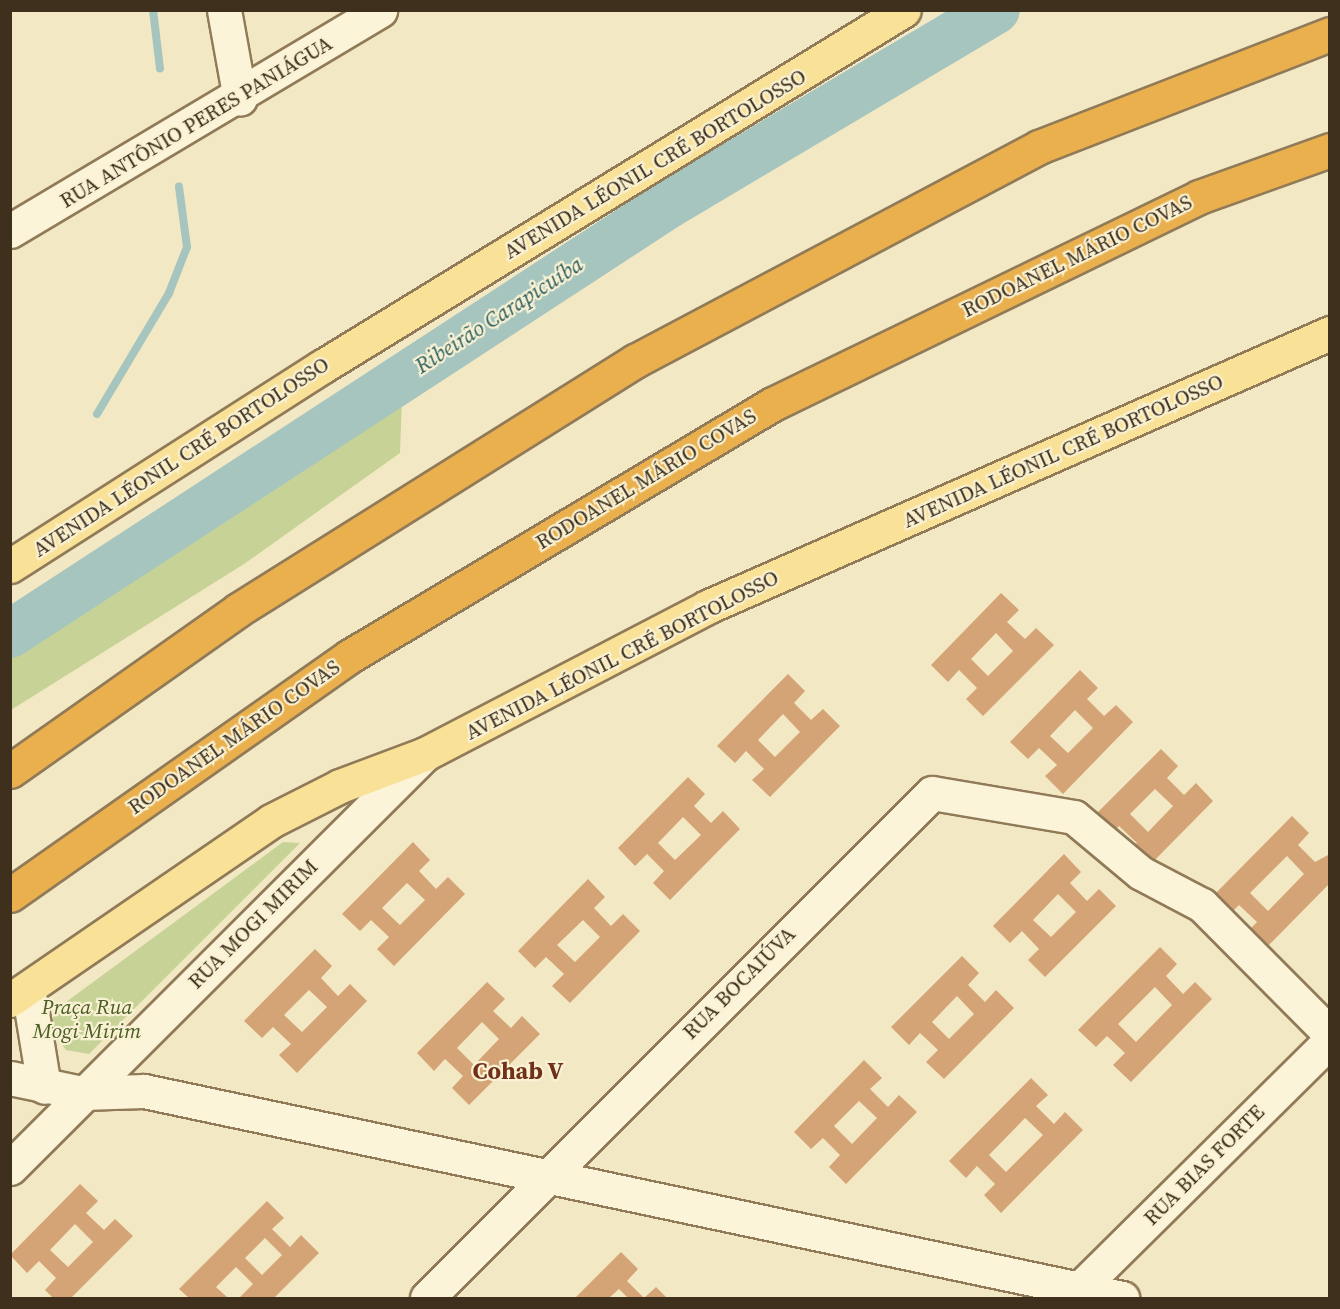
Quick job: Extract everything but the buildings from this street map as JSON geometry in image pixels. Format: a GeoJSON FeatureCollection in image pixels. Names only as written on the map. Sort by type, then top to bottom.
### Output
{"type":"FeatureCollection","features":[{"type":"Feature","properties":{"kind":"highway"},"geometry":{"type":"LineString","coordinates":[[10,771],[238,610],[635,361],[1039,147],[1329,34]]}},
{"type":"Feature","properties":{"kind":"highway","name":"RODOANEL MÁRIO COVAS"},"geometry":{"type":"LineString","coordinates":[[10,895],[350,656],[773,404],[1199,197],[1329,150]]}},
{"type":"Feature","properties":{"kind":"main road","name":"AVENIDA LÉONIL CRÉ BORTOLOSSO"},"geometry":{"type":"LineString","coordinates":[[10,566],[323,366],[904,10]]}},
{"type":"Feature","properties":{"kind":"main road","name":"AVENIDA LÉONIL CRÉ BORTOLOSSO"},"geometry":{"type":"LineString","coordinates":[[19,994],[271,821],[340,786],[425,754],[707,608],[1329,333]]}},
{"type":"Feature","properties":{"kind":"street"},"geometry":{"type":"LineString","coordinates":[[224,10],[240,99]]}},
{"type":"Feature","properties":{"kind":"street","name":"RUA ANTÔNIO PERES PANIÁGUA"},"geometry":{"type":"LineString","coordinates":[[10,231],[240,99],[380,10]]}},
{"type":"Feature","properties":{"kind":"street","name":"RUA MOGI MIRIM"},"geometry":{"type":"LineString","coordinates":[[10,1168],[82,1093],[425,754]]}},
{"type":"Feature","properties":{"kind":"street","name":"RUA BOCAIÚVA"},"geometry":{"type":"LineString","coordinates":[[427,1299],[547,1174],[932,793],[1074,817],[1141,873],[1202,905],[1329,1034]]}},
{"type":"Feature","properties":{"kind":"street"},"geometry":{"type":"LineString","coordinates":[[19,994],[44,1087]]}},
{"type":"Feature","properties":{"kind":"street","name":"RUA BIAS FORTE"},"geometry":{"type":"LineString","coordinates":[[1075,1294],[1329,1041]]}},
{"type":"Feature","properties":{"kind":"street"},"geometry":{"type":"LineString","coordinates":[[10,1078],[44,1087],[82,1093],[144,1091],[547,1174],[1075,1294],[1122,1299]]}},
{"type":"Feature","properties":{"kind":"green space"},"geometry":{"type":"Polygon","coordinates":[[[402,398],[400,453],[244,564],[11,710],[11,645],[402,398]]]}},
{"type":"Feature","properties":{"kind":"green space","name":"Praça Rua Mogi Mirim"},"geometry":{"type":"Polygon","coordinates":[[[283,842],[300,843],[89,1054],[66,1050],[52,1031],[51,1020],[62,1005],[283,842]]]}},
{"type":"Feature","properties":{"kind":"waterway"},"geometry":{"type":"LineString","coordinates":[[153,10],[160,69]]}},
{"type":"Feature","properties":{"kind":"waterway","name":"Ribeirão Carapicuíba"},"geometry":{"type":"LineString","coordinates":[[10,634],[669,204],[996,10]]}},
{"type":"Feature","properties":{"kind":"waterway"},"geometry":{"type":"LineString","coordinates":[[97,414],[169,293],[187,247],[179,187]]}},
{"type":"Feature","properties":{"kind":"district","name":"Cohab V"},"geometry":{"type":"Point","coordinates":[518,1071]}}]}
